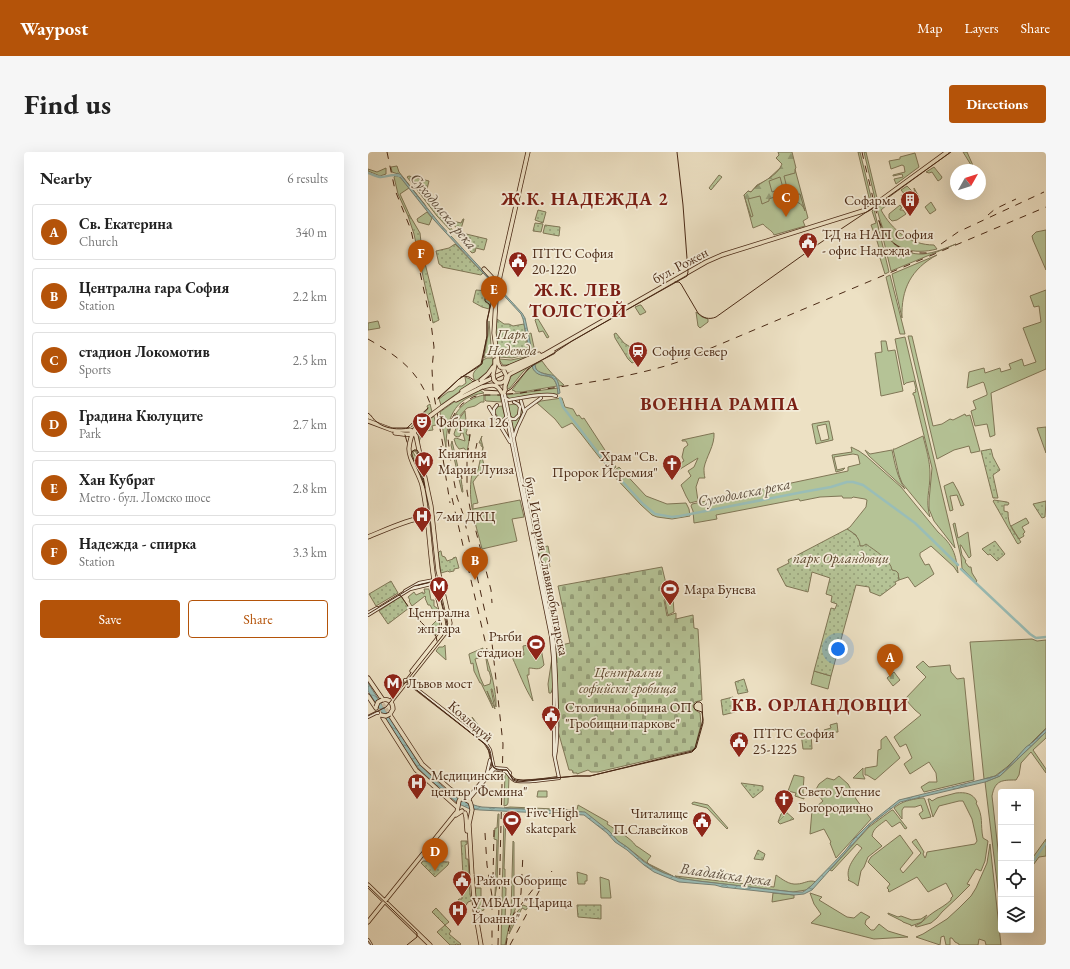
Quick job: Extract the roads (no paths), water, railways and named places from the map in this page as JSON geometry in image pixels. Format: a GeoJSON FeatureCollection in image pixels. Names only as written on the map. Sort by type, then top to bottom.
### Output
{"type":"FeatureCollection","features":[{"type":"Feature","properties":{"kind":"main road"},"geometry":{"type":"LineString","coordinates":[[479,385],[492,369],[495,357],[494,322],[499,278],[528,152]]}},
{"type":"Feature","properties":{"kind":"main road","name":"бул. Рожен"},"geometry":{"type":"LineString","coordinates":[[812,227],[869,207],[944,152]]}},
{"type":"Feature","properties":{"kind":"main road","name":"бул. Рожен"},"geometry":{"type":"LineString","coordinates":[[479,385],[493,372],[496,367],[509,375],[532,360],[706,262],[866,210],[947,152]]}},
{"type":"Feature","properties":{"kind":"main road"},"geometry":{"type":"LineString","coordinates":[[484,269],[497,283]]}},
{"type":"Feature","properties":{"kind":"main road"},"geometry":{"type":"LineString","coordinates":[[496,382],[493,372],[496,364],[492,335],[492,320],[499,278]]}},
{"type":"Feature","properties":{"kind":"main road","name":"бул. Рожен"},"geometry":{"type":"LineString","coordinates":[[479,385],[491,382],[502,383],[506,368],[549,354],[566,342]]}},
{"type":"Feature","properties":{"kind":"main road"},"geometry":{"type":"LineString","coordinates":[[495,357],[502,366],[511,366]]}},
{"type":"Feature","properties":{"kind":"main road"},"geometry":{"type":"LineString","coordinates":[[495,357],[504,373]]}},
{"type":"Feature","properties":{"kind":"main road","name":"бул. Рожен"},"geometry":{"type":"LineString","coordinates":[[413,433],[416,427],[422,422],[462,394],[532,360]]}},
{"type":"Feature","properties":{"kind":"main road","name":"бул. История Славянобългарска"},"geometry":{"type":"LineString","coordinates":[[503,394],[504,373]]}},
{"type":"Feature","properties":{"kind":"main road"},"geometry":{"type":"LineString","coordinates":[[503,394],[507,381],[512,373]]}},
{"type":"Feature","properties":{"kind":"main road","name":"бул. История Славянобългарска"},"geometry":{"type":"LineString","coordinates":[[494,768],[497,770],[507,769],[512,779],[518,782],[559,778],[555,758],[557,746],[555,694],[550,636],[512,445],[506,406],[501,387],[496,382]]}},
{"type":"Feature","properties":{"kind":"main road"},"geometry":{"type":"LineString","coordinates":[[479,385],[493,384],[498,386],[507,400],[538,396],[556,396]]}},
{"type":"Feature","properties":{"kind":"main road"},"geometry":{"type":"LineString","coordinates":[[513,439],[516,428],[526,409],[541,398]]}},
{"type":"Feature","properties":{"kind":"main road"},"geometry":{"type":"LineString","coordinates":[[521,401],[524,412]]}},
{"type":"Feature","properties":{"kind":"main road"},"geometry":{"type":"LineString","coordinates":[[512,445],[490,406],[498,420],[502,422],[507,415],[513,419],[519,415],[520,407],[514,402]]}},
{"type":"Feature","properties":{"kind":"main road"},"geometry":{"type":"LineString","coordinates":[[494,414],[494,408],[497,406]]}},
{"type":"Feature","properties":{"kind":"main road","name":"бул. История Славянобългарска"},"geometry":{"type":"LineString","coordinates":[[507,415],[551,625],[555,652],[555,694]]}},
{"type":"Feature","properties":{"kind":"main road"},"geometry":{"type":"LineString","coordinates":[[368,422],[392,430],[408,430],[422,422]]}},
{"type":"Feature","properties":{"kind":"main road"},"geometry":{"type":"LineString","coordinates":[[368,422],[390,432],[407,435],[413,433]]}},
{"type":"Feature","properties":{"kind":"main road"},"geometry":{"type":"LineString","coordinates":[[406,681],[449,628],[449,620],[437,559],[432,506],[418,444],[418,431],[422,422]]}},
{"type":"Feature","properties":{"kind":"main road"},"geometry":{"type":"LineString","coordinates":[[408,430],[413,433],[418,444]]}},
{"type":"Feature","properties":{"kind":"main road"},"geometry":{"type":"LineString","coordinates":[[390,701],[444,629],[434,582],[428,518],[420,477],[409,452],[413,433]]}},
{"type":"Feature","properties":{"kind":"main road"},"geometry":{"type":"LineString","coordinates":[[407,435],[410,438],[410,442]]}},
{"type":"Feature","properties":{"kind":"main road"},"geometry":{"type":"LineString","coordinates":[[409,452],[413,447],[416,447],[419,450]]}},
{"type":"Feature","properties":{"kind":"main road"},"geometry":{"type":"LineString","coordinates":[[368,539],[412,520],[433,517]]}},
{"type":"Feature","properties":{"kind":"main road"},"geometry":{"type":"LineString","coordinates":[[368,614],[415,584],[440,580]]}},
{"type":"Feature","properties":{"kind":"main road"},"geometry":{"type":"LineString","coordinates":[[368,679],[382,700]]}},
{"type":"Feature","properties":{"kind":"main road","name":"Козлодуй"},"geometry":{"type":"LineString","coordinates":[[406,681],[485,745],[489,751],[490,760],[494,768]]}},
{"type":"Feature","properties":{"kind":"main road","name":"Козлодуй"},"geometry":{"type":"LineString","coordinates":[[406,681],[485,742],[490,750],[494,768]]}},
{"type":"Feature","properties":{"kind":"main road"},"geometry":{"type":"LineString","coordinates":[[368,695],[374,702]]}},
{"type":"Feature","properties":{"kind":"main road"},"geometry":{"type":"LineString","coordinates":[[368,695],[416,770],[464,812],[466,817],[473,909],[480,945]]}},
{"type":"Feature","properties":{"kind":"main road"},"geometry":{"type":"LineString","coordinates":[[390,701],[382,700],[377,704],[379,712],[385,716],[391,714]]}},
{"type":"Feature","properties":{"kind":"main road"},"geometry":{"type":"LineString","coordinates":[[390,701],[393,707],[391,714],[420,761],[450,790],[470,803]]}},
{"type":"Feature","properties":{"kind":"main road"},"geometry":{"type":"LineString","coordinates":[[368,716],[379,712]]}},
{"type":"Feature","properties":{"kind":"main road"},"geometry":{"type":"LineString","coordinates":[[485,777],[490,760]]}},
{"type":"Feature","properties":{"kind":"main road"},"geometry":{"type":"LineString","coordinates":[[368,924],[455,814],[458,801],[468,798],[494,768]]}},
{"type":"Feature","properties":{"kind":"main road"},"geometry":{"type":"LineString","coordinates":[[475,814],[472,810],[470,798],[494,768]]}},
{"type":"Feature","properties":{"kind":"main road"},"geometry":{"type":"LineString","coordinates":[[385,902],[456,815],[472,810]]}},
{"type":"Feature","properties":{"kind":"main road"},"geometry":{"type":"LineString","coordinates":[[472,810],[469,824],[472,874],[480,945]]}},
{"type":"Feature","properties":{"kind":"main road"},"geometry":{"type":"LineString","coordinates":[[368,886],[430,945]]}},
{"type":"Feature","properties":{"kind":"main road"},"geometry":{"type":"LineString","coordinates":[[368,940],[369,944]]}},
{"type":"Feature","properties":{"kind":"water"},"geometry":{"type":"Polygon","coordinates":[[[397,173],[401,175],[440,224],[522,313],[525,318],[536,369],[544,374],[554,376],[557,379],[560,393],[558,394],[557,385],[552,377],[540,375],[533,369],[521,314],[434,220],[400,177],[397,176],[397,173]]]}},
{"type":"Feature","properties":{"kind":"water"},"geometry":{"type":"Polygon","coordinates":[[[368,683],[420,764],[448,791],[464,801],[482,807],[585,812],[643,861],[664,873],[678,878],[698,881],[793,892],[803,892],[810,887],[869,824],[899,800],[996,776],[1008,767],[1026,747],[1046,729],[1046,732],[1000,776],[985,782],[900,802],[870,825],[812,890],[804,894],[794,895],[679,882],[654,872],[644,865],[584,815],[480,810],[470,809],[459,804],[442,791],[419,769],[409,756],[368,691],[368,683]]]}},
{"type":"Feature","properties":{"kind":"waterway","name":"Суходолска река"},"geometry":{"type":"LineString","coordinates":[[368,173],[379,177],[395,175],[400,176]]}},
{"type":"Feature","properties":{"kind":"waterway","name":"Суходолска река"},"geometry":{"type":"LineString","coordinates":[[560,398],[563,407],[609,467],[643,504],[655,514],[672,517],[680,516],[853,482],[863,485],[915,523],[958,565]]}},
{"type":"Feature","properties":{"kind":"waterway","name":"Суходолска река"},"geometry":{"type":"LineString","coordinates":[[961,569],[1030,634],[1036,638],[1046,637]]}},
{"type":"Feature","properties":{"kind":"waterway"},"geometry":{"type":"LineString","coordinates":[[1034,861],[1046,843]]}},
{"type":"Feature","properties":{"kind":"tunnel"},"geometry":{"type":"LineString","coordinates":[[380,699],[390,715]]}},
{"type":"Feature","properties":{"kind":"tunnel"},"geometry":{"type":"LineString","coordinates":[[375,705],[383,717]]}},
{"type":"Feature","properties":{"kind":"tram line"},"geometry":{"type":"LineString","coordinates":[[506,392],[511,389],[528,369],[535,364],[572,341],[687,276],[688,272],[683,205],[677,152]]}},
{"type":"Feature","properties":{"kind":"tram line"},"geometry":{"type":"LineString","coordinates":[[675,282],[679,282],[681,284],[700,315],[709,318],[716,317],[951,152]]}},
{"type":"Feature","properties":{"kind":"tram line"},"geometry":{"type":"LineString","coordinates":[[438,398],[459,379],[481,364],[487,336],[487,322],[490,306],[485,299],[486,296],[490,296],[492,300],[487,320],[487,336],[482,364],[459,379],[438,399]]}},
{"type":"Feature","properties":{"kind":"tram line"},"geometry":{"type":"LineString","coordinates":[[461,377],[468,376],[484,390],[500,391]]}},
{"type":"Feature","properties":{"kind":"tram line"},"geometry":{"type":"LineString","coordinates":[[407,428],[428,408]]}},
{"type":"Feature","properties":{"kind":"tram line"},"geometry":{"type":"LineString","coordinates":[[368,413],[376,421],[388,428],[409,428]]}},
{"type":"Feature","properties":{"kind":"tram line"},"geometry":{"type":"LineString","coordinates":[[405,435],[407,442]]}},
{"type":"Feature","properties":{"kind":"tram line"},"geometry":{"type":"LineString","coordinates":[[425,487],[419,453],[417,450],[414,450],[411,455],[425,488]]}},
{"type":"Feature","properties":{"kind":"tram line"},"geometry":{"type":"LineString","coordinates":[[368,614],[414,586],[434,581],[438,586],[447,624],[443,635],[386,707],[368,716]]}},
{"type":"Feature","properties":{"kind":"tram line"},"geometry":{"type":"LineString","coordinates":[[399,595],[421,622],[436,636],[437,641]]}},
{"type":"Feature","properties":{"kind":"tram line"},"geometry":{"type":"LineString","coordinates":[[403,684],[408,683],[409,684],[485,744],[488,747],[490,750],[493,766],[495,768],[499,770],[507,770],[513,779],[519,781],[576,776],[590,776],[692,751],[695,748],[703,720],[702,712],[694,708],[694,705],[697,702],[702,704],[703,723],[696,748],[692,752],[590,776],[518,782],[513,780],[507,770],[497,770],[493,767],[489,751],[486,745],[409,684],[407,681],[408,678]]}},
{"type":"Feature","properties":{"kind":"tram line"},"geometry":{"type":"LineString","coordinates":[[368,886],[417,933],[417,937],[407,945]]}},
{"type":"Feature","properties":{"kind":"tram line"},"geometry":{"type":"LineString","coordinates":[[368,941],[371,945]]}},
{"type":"Feature","properties":{"kind":"railway"},"geometry":{"type":"LineString","coordinates":[[387,152],[395,190],[411,230],[431,323],[434,347],[432,369],[433,390],[444,451]]}},
{"type":"Feature","properties":{"kind":"railway"},"geometry":{"type":"LineString","coordinates":[[862,152],[878,217],[887,236],[892,242],[911,252],[933,252]]}},
{"type":"Feature","properties":{"kind":"railway"},"geometry":{"type":"LineString","coordinates":[[941,244],[958,232],[1044,192]]}},
{"type":"Feature","properties":{"kind":"railway"},"geometry":{"type":"LineString","coordinates":[[988,215],[995,209],[1016,199]]}},
{"type":"Feature","properties":{"kind":"railway"},"geometry":{"type":"LineString","coordinates":[[506,394],[521,393],[620,377],[678,362],[1046,207]]}},
{"type":"Feature","properties":{"kind":"railway"},"geometry":{"type":"LineString","coordinates":[[368,339],[408,367],[422,385],[432,409]]}},
{"type":"Feature","properties":{"kind":"railway"},"geometry":{"type":"LineString","coordinates":[[498,945],[503,744],[492,643],[463,514],[457,497],[448,439],[451,420],[462,404],[473,397],[480,395],[501,395]]}},
{"type":"Feature","properties":{"kind":"railway"},"geometry":{"type":"LineString","coordinates":[[470,434],[467,459],[467,491],[491,590],[492,603]]}},
{"type":"Feature","properties":{"kind":"railway"},"geometry":{"type":"LineString","coordinates":[[470,476],[477,443]]}},
{"type":"Feature","properties":{"kind":"railway"},"geometry":{"type":"LineString","coordinates":[[441,446],[450,503]]}},
{"type":"Feature","properties":{"kind":"railway"},"geometry":{"type":"LineString","coordinates":[[461,472],[463,486]]}},
{"type":"Feature","properties":{"kind":"railway"},"geometry":{"type":"LineString","coordinates":[[452,498],[489,658]]}},
{"type":"Feature","properties":{"kind":"railway"},"geometry":{"type":"LineString","coordinates":[[493,879],[494,829]]}},
{"type":"Feature","properties":{"kind":"railway"},"geometry":{"type":"LineString","coordinates":[[485,833],[487,865],[492,896],[492,945]]}},
{"type":"Feature","properties":{"kind":"railway"},"geometry":{"type":"LineString","coordinates":[[516,908],[521,893],[523,854]]}},
{"type":"Feature","properties":{"kind":"railway"},"geometry":{"type":"LineString","coordinates":[[506,945],[513,915],[534,888],[541,871]]}},
{"type":"Feature","properties":{"kind":"railway"},"geometry":{"type":"LineString","coordinates":[[510,945],[544,882],[552,871]]}},
{"type":"Feature","properties":{"kind":"place","name":"стадион Локомотив"},"geometry":{"type":"Point","coordinates":[786,217]}},
{"type":"Feature","properties":{"kind":"place","name":"Софарма"},"geometry":{"type":"Point","coordinates":[910,217]}},
{"type":"Feature","properties":{"kind":"place","name":"ТД на НАП София - офис Надежда"},"geometry":{"type":"Point","coordinates":[808,259]}},
{"type":"Feature","properties":{"kind":"place","name":"Надежда - спирка"},"geometry":{"type":"Point","coordinates":[421,273]}},
{"type":"Feature","properties":{"kind":"place","name":"ПТТС София 20-1220"},"geometry":{"type":"Point","coordinates":[518,278]}},
{"type":"Feature","properties":{"kind":"place","name":"Хан Кубрат"},"geometry":{"type":"Point","coordinates":[494,309]}},
{"type":"Feature","properties":{"kind":"place","name":"София Север"},"geometry":{"type":"Point","coordinates":[638,368]}},
{"type":"Feature","properties":{"kind":"place","name":"Фабрика 126"},"geometry":{"type":"Point","coordinates":[422,439]}},
{"type":"Feature","properties":{"kind":"place","name":"Княгиня Мария Луиза"},"geometry":{"type":"Point","coordinates":[424,478]}},
{"type":"Feature","properties":{"kind":"place","name":"Храм \"Св. Пророк Йеремия\""},"geometry":{"type":"Point","coordinates":[672,481]}},
{"type":"Feature","properties":{"kind":"place","name":"7-ми ДКЦ"},"geometry":{"type":"Point","coordinates":[422,533]}},
{"type":"Feature","properties":{"kind":"place","name":"Централна гара София"},"geometry":{"type":"Point","coordinates":[475,580]}},
{"type":"Feature","properties":{"kind":"place","name":"Централна жп гара"},"geometry":{"type":"Point","coordinates":[439,603]}},
{"type":"Feature","properties":{"kind":"place","name":"Мара Бунева"},"geometry":{"type":"Point","coordinates":[670,606]}},
{"type":"Feature","properties":{"kind":"place","name":"Ръгби стадион"},"geometry":{"type":"Point","coordinates":[536,661]}},
{"type":"Feature","properties":{"kind":"place","name":"Св. Екатерина"},"geometry":{"type":"Point","coordinates":[890,677]}},
{"type":"Feature","properties":{"kind":"place","name":"Лъвов мост"},"geometry":{"type":"Point","coordinates":[393,700]}},
{"type":"Feature","properties":{"kind":"place","name":"Столична община ОП \"Гробищни паркове\""},"geometry":{"type":"Point","coordinates":[551,732]}},
{"type":"Feature","properties":{"kind":"place","name":"ПТТС София 25-1225"},"geometry":{"type":"Point","coordinates":[739,758]}},
{"type":"Feature","properties":{"kind":"place","name":"Медицински център \"Фемина\""},"geometry":{"type":"Point","coordinates":[417,800]}},
{"type":"Feature","properties":{"kind":"place","name":"Свето Успение Богородично"},"geometry":{"type":"Point","coordinates":[784,816]}},
{"type":"Feature","properties":{"kind":"place","name":"Five High skatepark"},"geometry":{"type":"Point","coordinates":[512,837]}},
{"type":"Feature","properties":{"kind":"place","name":"Читалище П.Славейков"},"geometry":{"type":"Point","coordinates":[702,838]}},
{"type":"Feature","properties":{"kind":"place","name":"Градина Кюлуците"},"geometry":{"type":"Point","coordinates":[435,871]}},
{"type":"Feature","properties":{"kind":"place","name":"Район Оборище"},"geometry":{"type":"Point","coordinates":[462,897]}},
{"type":"Feature","properties":{"kind":"place","name":"УМБАЛ \"Царица Йоанна\""},"geometry":{"type":"Point","coordinates":[458,927]}},
{"type":"Feature","properties":{"kind":"district","name":"Ж.К. НАДЕЖДА 2"},"geometry":{"type":"Point","coordinates":[585,198]}},
{"type":"Feature","properties":{"kind":"district","name":"Ж.К. ЛЕВ ТОЛСТОЙ"},"geometry":{"type":"Point","coordinates":[578,299]}},
{"type":"Feature","properties":{"kind":"district","name":"ВОЕННА РАМПА"},"geometry":{"type":"Point","coordinates":[720,403]}},
{"type":"Feature","properties":{"kind":"district","name":"КВ. ОРЛАНДОВЦИ"},"geometry":{"type":"Point","coordinates":[820,704]}},
{"type":"Feature","properties":{"kind":"park label","name":"Парк Надежда"},"geometry":{"type":"Point","coordinates":[512,342]}},
{"type":"Feature","properties":{"kind":"park label","name":"парк Орландовци"},"geometry":{"type":"Point","coordinates":[841,558]}},
{"type":"Feature","properties":{"kind":"park label","name":"Централни софийски гробища"},"geometry":{"type":"Point","coordinates":[628,680]}},
{"type":"Feature","properties":{"kind":"water label","name":"Владайска река"},"geometry":{"type":"Point","coordinates":[726,874]}}]}
